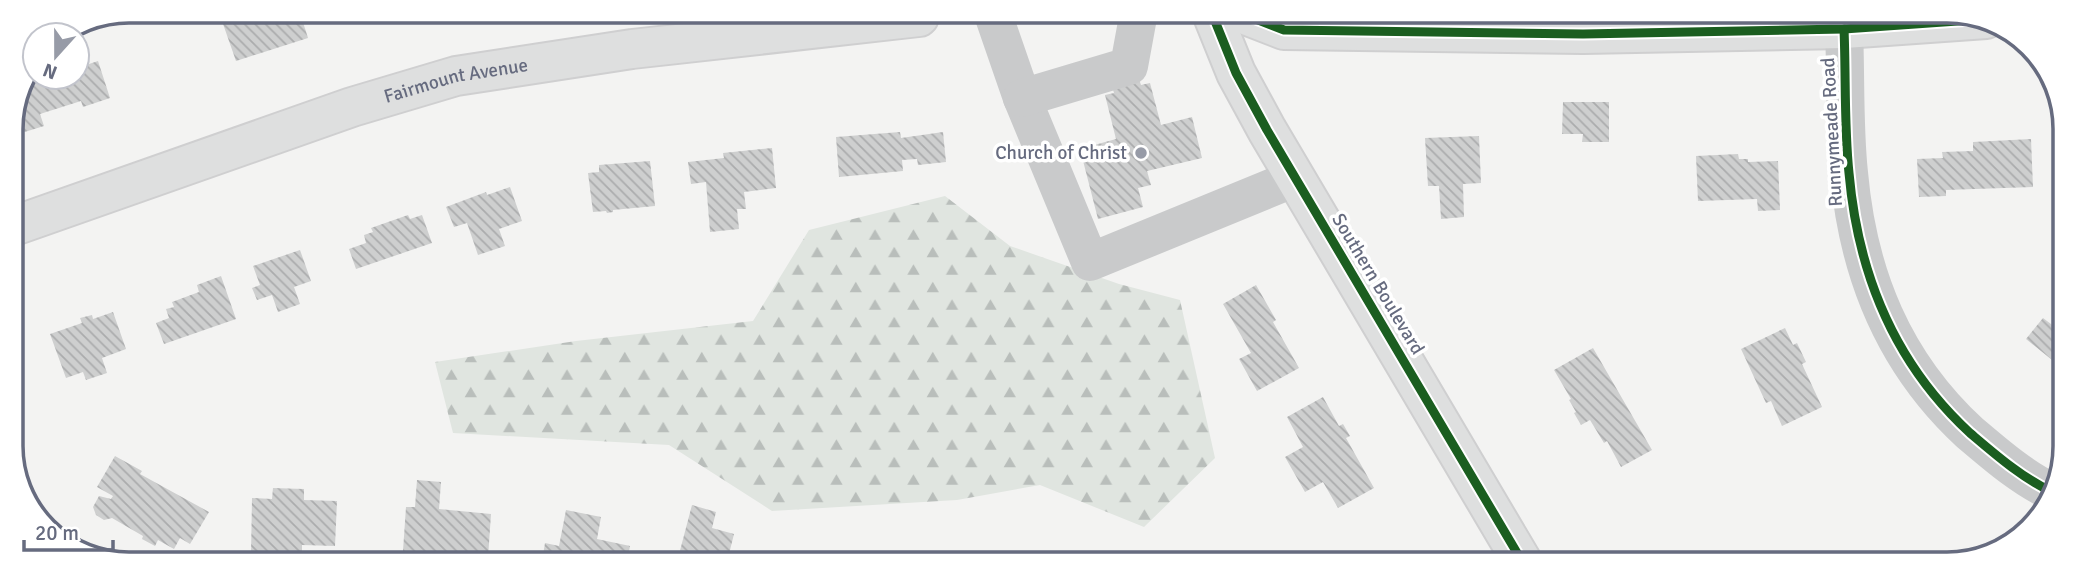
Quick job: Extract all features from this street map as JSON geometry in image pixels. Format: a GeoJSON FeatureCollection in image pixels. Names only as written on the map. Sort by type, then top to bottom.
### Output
{"type":"FeatureCollection","features":[{"type":"Feature","properties":{"kind":"main road","name":"Fairmount Avenue"},"geometry":{"type":"LineString","coordinates":[[23,223],[352,107],[457,76],[632,49],[865,23]]}},
{"type":"Feature","properties":{"kind":"main road","name":"Southern Boulevard"},"geometry":{"type":"LineString","coordinates":[[1216,23],[1236,73],[1295,178],[1516,552]]}},
{"type":"Feature","properties":{"kind":"main road"},"geometry":{"type":"LineString","coordinates":[[1266,23],[1284,30],[1583,34],[1844,29],[1929,23]]}},
{"type":"Feature","properties":{"kind":"street"},"geometry":{"type":"LineString","coordinates":[[996,23],[1022,98],[1090,262],[1295,178]]}},
{"type":"Feature","properties":{"kind":"street"},"geometry":{"type":"LineString","coordinates":[[1022,98],[1129,66],[1137,23]]}},
{"type":"Feature","properties":{"kind":"street","name":"Runnymeade Road"},"geometry":{"type":"LineString","coordinates":[[1844,29],[1849,172],[1854,212],[1863,256],[1884,318],[1918,377],[1954,418],[2030,482],[2044,488]]}},
{"type":"Feature","properties":{"kind":"green space"},"geometry":{"type":"Polygon","coordinates":[[[945,196],[1010,246],[1119,284],[1180,300],[1215,458],[1144,527],[1040,485],[957,500],[772,511],[669,445],[453,433],[435,362],[576,341],[753,321],[809,230],[945,196]]]}},
{"type":"Feature","properties":{"kind":"building"},"geometry":{"type":"Polygon","coordinates":[[[223,23],[303,23],[308,38],[236,61],[223,23]]]}},
{"type":"Feature","properties":{"kind":"building"},"geometry":{"type":"Polygon","coordinates":[[[98,61],[110,98],[83,107],[81,101],[40,114],[44,126],[23,133],[26,101],[30,91],[91,91],[91,63],[98,61]]]}},
{"type":"Feature","properties":{"kind":"building","name":"Church of Christ"},"geometry":{"type":"Polygon","coordinates":[[[1139,79],[1141,85],[1150,83],[1161,125],[1192,117],[1202,158],[1147,171],[1151,185],[1138,188],[1143,207],[1098,219],[1080,149],[1116,139],[1105,95],[1114,93],[1112,86],[1139,79]]]}},
{"type":"Feature","properties":{"kind":"building"},"geometry":{"type":"Polygon","coordinates":[[[1563,102],[1609,102],[1609,142],[1582,142],[1583,134],[1562,134],[1563,102]]]}},
{"type":"Feature","properties":{"kind":"building"},"geometry":{"type":"Polygon","coordinates":[[[900,132],[901,138],[943,132],[946,162],[918,165],[917,159],[902,160],[903,171],[839,177],[836,137],[900,132]]]}},
{"type":"Feature","properties":{"kind":"building"},"geometry":{"type":"Polygon","coordinates":[[[1479,136],[1481,183],[1463,184],[1464,217],[1441,219],[1439,186],[1428,186],[1425,138],[1479,136]]]}},
{"type":"Feature","properties":{"kind":"building"},"geometry":{"type":"Polygon","coordinates":[[[2031,139],[2033,187],[1946,190],[1946,196],[1919,197],[1917,159],[1943,158],[1942,152],[1973,151],[1973,142],[2031,139]]]}},
{"type":"Feature","properties":{"kind":"building"},"geometry":{"type":"Polygon","coordinates":[[[772,148],[776,188],[744,192],[746,209],[737,209],[739,229],[710,232],[706,182],[691,184],[688,162],[724,158],[723,153],[772,148]]]}},
{"type":"Feature","properties":{"kind":"building"},"geometry":{"type":"Polygon","coordinates":[[[1738,154],[1739,159],[1748,159],[1748,162],[1778,161],[1780,210],[1758,211],[1757,199],[1698,201],[1696,156],[1738,154]]]}},
{"type":"Feature","properties":{"kind":"building"},"geometry":{"type":"Polygon","coordinates":[[[650,161],[655,206],[613,210],[607,213],[593,212],[588,173],[599,172],[599,165],[650,161]]]}},
{"type":"Feature","properties":{"kind":"building"},"geometry":{"type":"Polygon","coordinates":[[[510,187],[522,221],[499,229],[505,246],[478,255],[467,223],[454,227],[446,207],[486,192],[487,195],[510,187]]]}},
{"type":"Feature","properties":{"kind":"building"},"geometry":{"type":"Polygon","coordinates":[[[408,215],[410,219],[422,215],[432,243],[356,269],[349,249],[366,243],[364,235],[373,232],[371,228],[408,215]]]}},
{"type":"Feature","properties":{"kind":"building"},"geometry":{"type":"Polygon","coordinates":[[[300,250],[311,281],[294,287],[300,304],[278,312],[272,295],[257,300],[252,288],[260,285],[253,266],[300,250]]]}},
{"type":"Feature","properties":{"kind":"building"},"geometry":{"type":"Polygon","coordinates":[[[221,276],[236,319],[164,344],[156,323],[169,318],[166,309],[174,307],[172,302],[199,292],[197,285],[221,276]]]}},
{"type":"Feature","properties":{"kind":"building"},"geometry":{"type":"Polygon","coordinates":[[[1256,285],[1299,368],[1257,391],[1239,359],[1251,353],[1223,304],[1256,285]]]}},
{"type":"Feature","properties":{"kind":"building"},"geometry":{"type":"Polygon","coordinates":[[[113,312],[126,349],[102,358],[107,373],[86,380],[83,372],[66,378],[50,334],[82,323],[80,318],[92,315],[93,319],[113,312]]]}},
{"type":"Feature","properties":{"kind":"building"},"geometry":{"type":"Polygon","coordinates":[[[2043,318],[2053,326],[2053,361],[2026,339],[2043,318]]]}},
{"type":"Feature","properties":{"kind":"building"},"geometry":{"type":"Polygon","coordinates":[[[1785,328],[1793,345],[1797,343],[1806,362],[1802,364],[1822,407],[1782,426],[1771,401],[1766,403],[1741,349],[1785,328]]]}},
{"type":"Feature","properties":{"kind":"building"},"geometry":{"type":"Polygon","coordinates":[[[1593,348],[1652,450],[1621,467],[1607,441],[1604,443],[1590,420],[1581,425],[1569,400],[1571,399],[1554,370],[1593,348]]]}},
{"type":"Feature","properties":{"kind":"building"},"geometry":{"type":"Polygon","coordinates":[[[1323,397],[1339,426],[1343,424],[1350,436],[1346,438],[1374,488],[1338,508],[1323,482],[1305,492],[1285,457],[1303,447],[1287,417],[1323,397]]]}},
{"type":"Feature","properties":{"kind":"building"},"geometry":{"type":"Polygon","coordinates":[[[115,456],[142,471],[140,474],[209,512],[190,544],[180,538],[174,549],[158,540],[155,546],[112,518],[104,520],[96,515],[93,507],[99,496],[111,499],[113,496],[97,487],[115,456]]]}},
{"type":"Feature","properties":{"kind":"building"},"geometry":{"type":"Polygon","coordinates":[[[417,480],[441,482],[439,509],[491,514],[488,552],[403,551],[406,507],[415,507],[417,480]]]}},
{"type":"Feature","properties":{"kind":"building"},"geometry":{"type":"Polygon","coordinates":[[[273,488],[304,489],[304,500],[337,501],[335,546],[302,545],[302,552],[251,552],[252,498],[272,499],[273,488]]]}},
{"type":"Feature","properties":{"kind":"building"},"geometry":{"type":"Polygon","coordinates":[[[692,505],[716,512],[712,528],[734,534],[730,552],[680,552],[692,505]]]}},
{"type":"Feature","properties":{"kind":"building"},"geometry":{"type":"Polygon","coordinates":[[[566,510],[601,517],[597,539],[630,546],[629,552],[544,552],[545,543],[559,546],[566,510]]]}},
{"type":"Feature","properties":{"kind":"cycle path"},"geometry":{"type":"LineString","coordinates":[[1216,23],[1236,73],[1267,130],[1516,552]]}},
{"type":"Feature","properties":{"kind":"cycle path"},"geometry":{"type":"LineString","coordinates":[[1266,23],[1284,30],[1583,34],[1844,29],[1929,23]]}},
{"type":"Feature","properties":{"kind":"cycle path"},"geometry":{"type":"LineString","coordinates":[[1844,29],[1846,137],[1854,211],[1871,282],[1884,315],[1920,377],[1943,406],[1999,457],[2045,488]]}},
{"type":"Feature","properties":{"kind":"place","name":"Church of Christ"},"geometry":{"type":"Point","coordinates":[1141,153]}}]}
